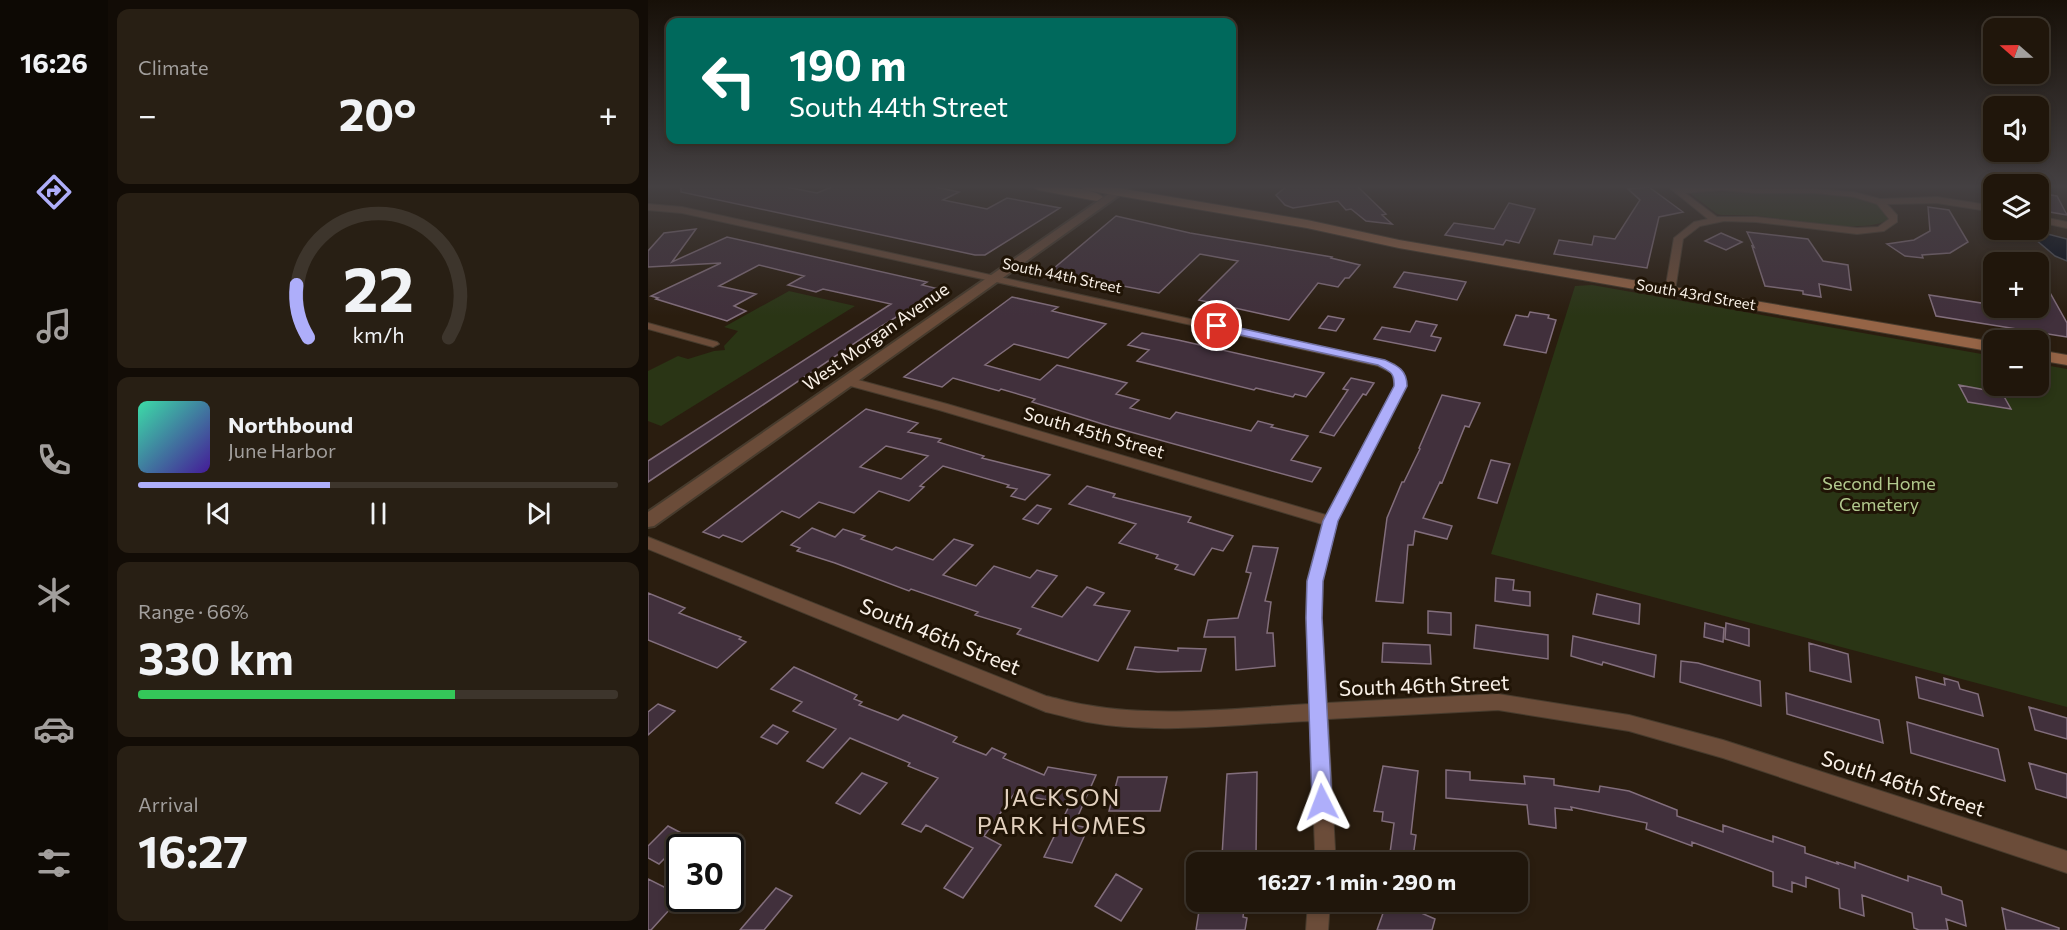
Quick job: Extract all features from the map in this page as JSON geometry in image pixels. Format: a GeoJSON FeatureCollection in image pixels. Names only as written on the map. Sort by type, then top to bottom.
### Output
{"type":"FeatureCollection","features":[{"type":"Feature","properties":{"kind":"main road","name":"South 43rd Street"},"geometry":{"type":"LineString","coordinates":[[1332,229],[1400,244],[1983,345]]}},
{"type":"Feature","properties":{"kind":"main road"},"geometry":{"type":"LineString","coordinates":[[2049,357],[2067,360]]}},
{"type":"Feature","properties":{"kind":"street","name":"South 44th Street"},"geometry":{"type":"LineString","coordinates":[[773,229],[1381,363],[1397,370],[1401,378],[1401,386],[1330,521]]}},
{"type":"Feature","properties":{"kind":"street","name":"West Morgan Avenue"},"geometry":{"type":"LineString","coordinates":[[648,521],[1064,229]]}},
{"type":"Feature","properties":{"kind":"street"},"geometry":{"type":"LineString","coordinates":[[1670,291],[1679,238],[1687,229]]}},
{"type":"Feature","properties":{"kind":"street"},"geometry":{"type":"LineString","coordinates":[[1852,229],[1869,229]]}},
{"type":"Feature","properties":{"kind":"street"},"geometry":{"type":"LineString","coordinates":[[648,326],[713,344]]}},
{"type":"Feature","properties":{"kind":"street","name":"South 45th Street"},"geometry":{"type":"LineString","coordinates":[[848,381],[1330,521]]}},
{"type":"Feature","properties":{"kind":"street"},"geometry":{"type":"LineString","coordinates":[[1325,852],[1314,618],[1315,581],[1330,521]]}},
{"type":"Feature","properties":{"kind":"street","name":"South 46th Street"},"geometry":{"type":"LineString","coordinates":[[648,543],[1046,704],[1088,714],[1129,718],[1187,719],[1498,702],[1629,723],[1723,749],[2067,862]]}},
{"type":"Feature","properties":{"kind":"street"},"geometry":{"type":"LineString","coordinates":[[1317,930],[1318,912]]}},
{"type":"Feature","properties":{"kind":"green space","name":"Second Home Cemetery"},"geometry":{"type":"Polygon","coordinates":[[[1592,285],[1983,354],[1983,396],[2049,396],[2049,366],[2067,369],[2067,707],[1491,554],[1575,286],[1592,285]]]}},
{"type":"Feature","properties":{"kind":"green space"},"geometry":{"type":"Polygon","coordinates":[[[789,291],[855,306],[661,426],[648,421],[648,371],[678,356],[688,359],[725,350],[724,346],[738,331],[724,327],[789,291]]]}},
{"type":"Feature","properties":{"kind":"water"},"geometry":{"type":"Polygon","coordinates":[[[2049,234],[2067,239],[2067,261],[2055,256],[2036,240],[2049,240],[2049,234]]]}},
{"type":"Feature","properties":{"kind":"building"},"geometry":{"type":"Polygon","coordinates":[[[696,229],[672,262],[727,237],[927,282],[922,285],[939,289],[909,312],[906,311],[867,335],[648,482],[648,461],[891,304],[823,289],[816,292],[788,285],[804,276],[759,265],[719,286],[756,294],[734,306],[746,311],[727,321],[656,299],[658,298],[651,296],[721,263],[648,267],[648,251],[664,233],[696,229]]]}},
{"type":"Feature","properties":{"kind":"building"},"geometry":{"type":"Polygon","coordinates":[[[856,229],[1026,229],[985,255],[975,255],[856,229]]]}},
{"type":"Feature","properties":{"kind":"building"},"geometry":{"type":"Polygon","coordinates":[[[1100,229],[1174,229],[1332,257],[1360,265],[1338,287],[1318,283],[1289,320],[1199,300],[1238,261],[1200,254],[1159,293],[1047,274],[1100,229]]]}},
{"type":"Feature","properties":{"kind":"building"},"geometry":{"type":"Polygon","coordinates":[[[1449,229],[1525,229],[1519,243],[1506,240],[1503,245],[1445,235],[1449,229]]]}},
{"type":"Feature","properties":{"kind":"building"},"geometry":{"type":"Polygon","coordinates":[[[1621,229],[1656,229],[1647,268],[1554,254],[1559,240],[1592,245],[1594,236],[1615,239],[1621,229]]]}},
{"type":"Feature","properties":{"kind":"building"},"geometry":{"type":"Polygon","coordinates":[[[1961,229],[1968,242],[1950,253],[1922,255],[1923,258],[1905,256],[1887,244],[1914,240],[1930,231],[1961,229]]]}},
{"type":"Feature","properties":{"kind":"building"},"geometry":{"type":"Polygon","coordinates":[[[1747,232],[1808,239],[1823,261],[1848,265],[1851,290],[1819,284],[1821,297],[1803,294],[1803,291],[1765,286],[1752,246],[1754,247],[1747,232]]]}},
{"type":"Feature","properties":{"kind":"building"},"geometry":{"type":"Polygon","coordinates":[[[1721,233],[1742,242],[1726,250],[1705,241],[1721,233]]]}},
{"type":"Feature","properties":{"kind":"building"},"geometry":{"type":"Polygon","coordinates":[[[1404,272],[1466,282],[1457,300],[1394,287],[1404,272]]]}},
{"type":"Feature","properties":{"kind":"building"},"geometry":{"type":"Polygon","coordinates":[[[2049,291],[2067,323],[2067,337],[2049,334],[2049,330],[2023,330],[1936,316],[1929,295],[1983,303],[1983,318],[2049,318],[2049,291]]]}},
{"type":"Feature","properties":{"kind":"building"},"geometry":{"type":"Polygon","coordinates":[[[1012,297],[1058,307],[1052,311],[1106,324],[1068,358],[1014,344],[985,365],[1040,380],[1057,365],[1127,383],[1116,394],[1139,400],[1130,408],[1170,419],[1176,412],[1251,431],[1258,421],[1273,425],[1271,427],[1308,436],[1291,460],[1321,468],[1312,482],[1109,426],[1032,402],[1035,399],[1001,389],[999,391],[953,378],[942,387],[904,377],[1012,297]]]}},
{"type":"Feature","properties":{"kind":"building"},"geometry":{"type":"Polygon","coordinates":[[[1530,312],[1549,315],[1548,318],[1556,320],[1546,353],[1504,345],[1516,315],[1528,317],[1530,312]]]}},
{"type":"Feature","properties":{"kind":"building"},"geometry":{"type":"Polygon","coordinates":[[[1328,316],[1344,319],[1336,331],[1319,328],[1328,316]]]}},
{"type":"Feature","properties":{"kind":"building"},"geometry":{"type":"Polygon","coordinates":[[[1416,321],[1437,325],[1431,336],[1441,338],[1435,351],[1374,339],[1382,327],[1410,332],[1416,321]]]}},
{"type":"Feature","properties":{"kind":"building"},"geometry":{"type":"Polygon","coordinates":[[[1142,333],[1324,373],[1306,397],[1295,394],[1293,397],[1256,388],[1254,390],[1137,361],[1149,350],[1128,345],[1142,333]]]}},
{"type":"Feature","properties":{"kind":"building"},"geometry":{"type":"Polygon","coordinates":[[[1351,378],[1374,383],[1366,395],[1363,394],[1334,436],[1320,432],[1348,390],[1343,389],[1351,378]]]}},
{"type":"Feature","properties":{"kind":"building"},"geometry":{"type":"Polygon","coordinates":[[[1959,385],[1983,389],[1983,396],[2004,396],[2011,409],[1968,402],[1959,385]]]}},
{"type":"Feature","properties":{"kind":"building"},"geometry":{"type":"Polygon","coordinates":[[[1442,395],[1480,403],[1469,427],[1465,426],[1442,483],[1440,482],[1423,518],[1452,526],[1447,539],[1415,531],[1413,545],[1408,545],[1403,603],[1376,601],[1387,518],[1402,482],[1420,449],[1442,395]]]}},
{"type":"Feature","properties":{"kind":"building"},"geometry":{"type":"Polygon","coordinates":[[[866,409],[918,423],[908,432],[941,439],[938,442],[984,456],[982,458],[1050,475],[1025,500],[1011,496],[1017,489],[1007,487],[1009,485],[943,466],[920,486],[924,487],[909,501],[879,491],[854,513],[819,502],[799,518],[782,511],[742,542],[723,535],[719,538],[703,532],[866,409]],[[886,446],[860,467],[901,479],[928,456],[886,446]]]}},
{"type":"Feature","properties":{"kind":"building"},"geometry":{"type":"Polygon","coordinates":[[[1491,460],[1510,464],[1497,503],[1478,498],[1491,460]]]}},
{"type":"Feature","properties":{"kind":"building"},"geometry":{"type":"Polygon","coordinates":[[[1087,486],[1115,494],[1113,497],[1191,517],[1188,522],[1233,536],[1223,551],[1212,548],[1194,575],[1175,569],[1178,565],[1156,558],[1158,555],[1119,543],[1136,524],[1069,504],[1087,486]]]}},
{"type":"Feature","properties":{"kind":"building"},"geometry":{"type":"Polygon","coordinates":[[[1037,505],[1051,509],[1038,524],[1023,519],[1037,505]]]}},
{"type":"Feature","properties":{"kind":"building"},"geometry":{"type":"Polygon","coordinates":[[[812,528],[835,537],[843,529],[865,536],[861,539],[892,550],[896,547],[933,560],[954,539],[973,545],[943,575],[976,586],[994,566],[1030,578],[1037,570],[1057,576],[1032,607],[1062,617],[1087,587],[1104,593],[1094,605],[1130,611],[1098,661],[1017,634],[1021,629],[975,615],[978,612],[911,589],[909,591],[797,551],[800,548],[791,545],[812,528]]]}},
{"type":"Feature","properties":{"kind":"building"},"geometry":{"type":"Polygon","coordinates":[[[1253,546],[1278,548],[1265,601],[1271,602],[1267,633],[1273,633],[1275,666],[1236,670],[1235,637],[1204,637],[1208,620],[1238,618],[1251,573],[1246,572],[1253,546]]]}},
{"type":"Feature","properties":{"kind":"building"},"geometry":{"type":"Polygon","coordinates":[[[1496,578],[1514,580],[1513,590],[1530,592],[1530,606],[1495,601],[1496,578]]]}},
{"type":"Feature","properties":{"kind":"building"},"geometry":{"type":"Polygon","coordinates":[[[648,593],[685,608],[679,613],[741,637],[739,639],[746,642],[717,668],[648,640],[648,593]]]}},
{"type":"Feature","properties":{"kind":"building"},"geometry":{"type":"Polygon","coordinates":[[[1597,594],[1640,604],[1639,624],[1593,614],[1597,594]]]}},
{"type":"Feature","properties":{"kind":"building"},"geometry":{"type":"Polygon","coordinates":[[[1428,611],[1451,613],[1451,635],[1428,633],[1428,611]]]}},
{"type":"Feature","properties":{"kind":"building"},"geometry":{"type":"Polygon","coordinates":[[[1705,623],[1724,628],[1723,642],[1704,637],[1705,623]]]}},
{"type":"Feature","properties":{"kind":"building"},"geometry":{"type":"Polygon","coordinates":[[[1726,623],[1749,629],[1749,646],[1725,639],[1726,623]]]}},
{"type":"Feature","properties":{"kind":"building"},"geometry":{"type":"Polygon","coordinates":[[[1476,625],[1548,635],[1548,659],[1474,648],[1476,625]]]}},
{"type":"Feature","properties":{"kind":"building"},"geometry":{"type":"Polygon","coordinates":[[[1573,636],[1656,655],[1654,677],[1603,662],[1602,665],[1571,656],[1573,636]]]}},
{"type":"Feature","properties":{"kind":"building"},"geometry":{"type":"Polygon","coordinates":[[[1383,643],[1430,645],[1431,664],[1382,662],[1383,643]]]}},
{"type":"Feature","properties":{"kind":"building"},"geometry":{"type":"Polygon","coordinates":[[[1809,643],[1848,654],[1851,682],[1810,671],[1809,643]]]}},
{"type":"Feature","properties":{"kind":"building"},"geometry":{"type":"Polygon","coordinates":[[[1135,647],[1178,651],[1178,648],[1206,649],[1201,671],[1158,672],[1127,669],[1135,647]]]}},
{"type":"Feature","properties":{"kind":"building"},"geometry":{"type":"Polygon","coordinates":[[[1681,661],[1698,663],[1760,681],[1761,706],[1680,682],[1681,661]]]}},
{"type":"Feature","properties":{"kind":"building"},"geometry":{"type":"Polygon","coordinates":[[[794,667],[857,695],[854,699],[862,702],[859,705],[898,720],[903,715],[957,737],[953,742],[986,755],[992,748],[1006,754],[1003,758],[1044,775],[1048,767],[1096,775],[1074,825],[1088,828],[1072,863],[1044,857],[1070,804],[1014,794],[984,836],[1001,845],[963,898],[944,888],[973,848],[926,825],[921,832],[902,824],[938,778],[908,766],[910,763],[850,738],[823,768],[807,761],[836,729],[793,711],[802,702],[771,689],[794,667]]]}},
{"type":"Feature","properties":{"kind":"building"},"geometry":{"type":"Polygon","coordinates":[[[1916,677],[1945,685],[1944,678],[1958,682],[1960,689],[1978,694],[1983,716],[1919,698],[1916,677]]]}},
{"type":"Feature","properties":{"kind":"building"},"geometry":{"type":"Polygon","coordinates":[[[1786,693],[1879,720],[1883,743],[1787,714],[1786,693]]]}},
{"type":"Feature","properties":{"kind":"building"},"geometry":{"type":"Polygon","coordinates":[[[658,704],[675,711],[648,735],[648,712],[658,704]]]}},
{"type":"Feature","properties":{"kind":"building"},"geometry":{"type":"Polygon","coordinates":[[[2029,707],[2067,718],[2067,739],[2035,730],[2029,707]]]}},
{"type":"Feature","properties":{"kind":"building"},"geometry":{"type":"Polygon","coordinates":[[[1907,722],[1998,749],[2005,781],[1911,753],[1907,722]]]}},
{"type":"Feature","properties":{"kind":"building"},"geometry":{"type":"Polygon","coordinates":[[[773,725],[788,732],[777,744],[761,737],[773,725]]]}},
{"type":"Feature","properties":{"kind":"building"},"geometry":{"type":"Polygon","coordinates":[[[2029,763],[2067,774],[2067,798],[2036,789],[2029,763]]]}},
{"type":"Feature","properties":{"kind":"building"},"geometry":{"type":"Polygon","coordinates":[[[1383,766],[1418,771],[1411,834],[1416,835],[1414,852],[1390,852],[1394,823],[1382,821],[1383,812],[1374,811],[1383,766]]]}},
{"type":"Feature","properties":{"kind":"building"},"geometry":{"type":"Polygon","coordinates":[[[1446,770],[1470,772],[1470,780],[1525,784],[1524,776],[1554,779],[1554,785],[1599,792],[1600,786],[1629,791],[1677,810],[1677,816],[1723,832],[1723,825],[1773,842],[1773,836],[1805,847],[1805,853],[1838,864],[1837,862],[1855,868],[1855,862],[1908,881],[1908,876],[1941,887],[1942,894],[1962,901],[1966,926],[1946,919],[1948,930],[1919,930],[1914,928],[1912,913],[1862,895],[1864,916],[1840,908],[1839,889],[1806,877],[1806,887],[1792,882],[1792,892],[1773,886],[1773,872],[1692,842],[1692,846],[1646,829],[1647,823],[1571,807],[1572,810],[1555,808],[1556,828],[1529,824],[1527,805],[1446,798],[1446,770]]]}},
{"type":"Feature","properties":{"kind":"building"},"geometry":{"type":"Polygon","coordinates":[[[1257,772],[1256,852],[1222,852],[1227,774],[1257,772]]]}},
{"type":"Feature","properties":{"kind":"building"},"geometry":{"type":"Polygon","coordinates":[[[862,773],[887,783],[860,814],[836,803],[862,773]]]}},
{"type":"Feature","properties":{"kind":"building"},"geometry":{"type":"Polygon","coordinates":[[[1118,777],[1167,777],[1160,811],[1109,811],[1118,777]]]}},
{"type":"Feature","properties":{"kind":"building"},"geometry":{"type":"Polygon","coordinates":[[[668,826],[683,834],[666,834],[666,857],[659,864],[648,858],[648,846],[668,826]]]}},
{"type":"Feature","properties":{"kind":"building"},"geometry":{"type":"Polygon","coordinates":[[[1116,874],[1142,889],[1121,921],[1095,906],[1116,874]]]}},
{"type":"Feature","properties":{"kind":"building"},"geometry":{"type":"Polygon","coordinates":[[[648,879],[666,888],[667,912],[651,930],[648,930],[648,879]]]}},
{"type":"Feature","properties":{"kind":"building"},"geometry":{"type":"Polygon","coordinates":[[[776,888],[792,896],[764,930],[740,930],[776,888]]]}},
{"type":"Feature","properties":{"kind":"building"},"geometry":{"type":"Polygon","coordinates":[[[2002,908],[2059,928],[2059,930],[2006,930],[2002,908]]]}},
{"type":"Feature","properties":{"kind":"building"},"geometry":{"type":"Polygon","coordinates":[[[1199,912],[1244,912],[1243,917],[1247,918],[1245,930],[1196,930],[1199,912]]]}},
{"type":"Feature","properties":{"kind":"building"},"geometry":{"type":"Polygon","coordinates":[[[1383,912],[1419,912],[1435,919],[1432,930],[1377,930],[1383,912]]]}},
{"type":"Feature","properties":{"kind":"district","name":"JACKSON PARK HOMES"},"geometry":{"type":"Point","coordinates":[1062,812]}},
{"type":"Feature","properties":{"kind":"route"},"geometry":{"type":"LineString","coordinates":[[1217,326],[1381,363],[1397,370],[1401,378],[1401,386],[1330,521],[1315,581],[1314,618],[1322,802]]}}]}
